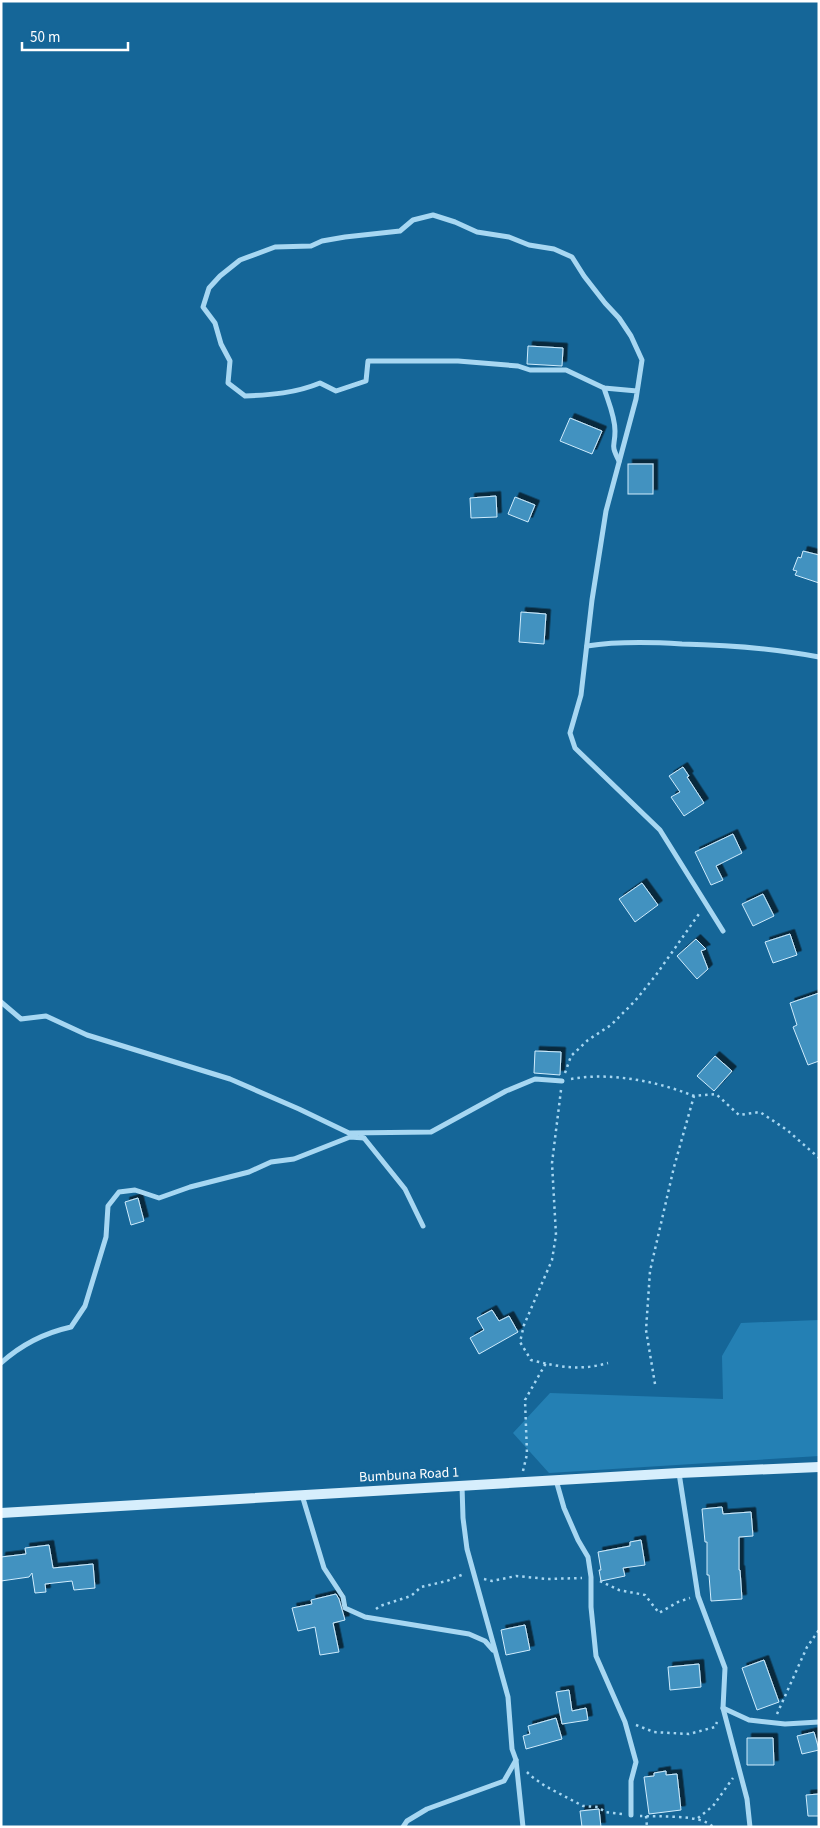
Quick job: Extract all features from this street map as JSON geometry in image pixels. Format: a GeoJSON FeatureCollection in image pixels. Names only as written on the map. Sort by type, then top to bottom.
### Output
{"type":"FeatureCollection","features":[{"type":"Feature","properties":{"kind":"main road","name":"Bumbuna Road 1"},"geometry":{"type":"LineString","coordinates":[[1,1513],[679,1473],[819,1468]]}},
{"type":"Feature","properties":{"kind":"street"},"geometry":{"type":"LineString","coordinates":[[637,391],[604,388],[566,370],[530,370],[518,366],[458,361],[368,361],[366,381],[336,391],[320,383],[287,393],[245,396],[228,383],[230,361],[221,344],[215,323],[203,307],[209,288],[220,276],[240,260],[275,247],[311,246],[322,241],[345,237],[400,231],[412,220],[433,215],[477,232],[509,237],[529,245],[554,249],[572,257],[605,303],[620,318],[642,360],[637,391],[606,511],[581,695],[570,733],[574,748],[660,830],[724,931]]}},
{"type":"Feature","properties":{"kind":"street"},"geometry":{"type":"LineString","coordinates":[[604,388],[612,411],[615,431],[612,448],[619,461]]}},
{"type":"Feature","properties":{"kind":"street"},"geometry":{"type":"LineString","coordinates":[[587,646],[612,642],[735,645],[819,656]]}},
{"type":"Feature","properties":{"kind":"street"},"geometry":{"type":"LineString","coordinates":[[1,1002],[21,1020],[46,1016],[87,1035],[230,1080],[364,1138],[404,1190],[423,1226]]}},
{"type":"Feature","properties":{"kind":"street"},"geometry":{"type":"LineString","coordinates":[[349,1132],[431,1132],[506,1091],[535,1079],[562,1081]]}},
{"type":"Feature","properties":{"kind":"street"},"geometry":{"type":"LineString","coordinates":[[1,1364],[20,1348],[49,1332],[71,1327],[81,1313],[85,1306],[106,1237],[108,1206],[119,1192],[135,1190],[159,1198],[190,1187],[249,1172],[271,1162],[294,1160],[350,1137],[364,1138]]}},
{"type":"Feature","properties":{"kind":"street"},"geometry":{"type":"LineString","coordinates":[[679,1473],[698,1596],[725,1668],[723,1708],[747,1799],[750,1827]]}},
{"type":"Feature","properties":{"kind":"street"},"geometry":{"type":"LineString","coordinates":[[556,1480],[564,1508],[578,1540],[588,1557],[596,1656],[625,1722],[636,1762],[631,1781],[631,1815]]}},
{"type":"Feature","properties":{"kind":"street"},"geometry":{"type":"LineString","coordinates":[[462,1486],[463,1518],[467,1548],[508,1697],[512,1749],[516,1760],[523,1827]]}},
{"type":"Feature","properties":{"kind":"street"},"geometry":{"type":"LineString","coordinates":[[302,1495],[324,1568],[343,1597],[345,1608],[365,1617],[469,1634],[485,1641],[494,1650]]}},
{"type":"Feature","properties":{"kind":"street"},"geometry":{"type":"LineString","coordinates":[[723,1708],[749,1720],[785,1724],[819,1722]]}},
{"type":"Feature","properties":{"kind":"street"},"geometry":{"type":"LineString","coordinates":[[403,1827],[407,1821],[428,1809],[504,1781],[516,1760]]}},
{"type":"Feature","properties":{"kind":"path"},"geometry":{"type":"LineString","coordinates":[[608,1363],[590,1368],[558,1366],[531,1360],[520,1342],[524,1325],[552,1260],[556,1235],[552,1163],[562,1081],[571,1056],[588,1040],[611,1025],[636,1001],[707,904]]}},
{"type":"Feature","properties":{"kind":"path"},"geometry":{"type":"LineString","coordinates":[[562,1081],[584,1077],[625,1078],[671,1087],[694,1096],[716,1094],[739,1115],[760,1112],[787,1130],[819,1158]]}},
{"type":"Feature","properties":{"kind":"path"},"geometry":{"type":"LineString","coordinates":[[655,1384],[646,1330],[650,1271],[674,1167],[694,1096]]}},
{"type":"Feature","properties":{"kind":"path"},"geometry":{"type":"LineString","coordinates":[[520,1482],[527,1454],[525,1400],[546,1363]]}},
{"type":"Feature","properties":{"kind":"path"},"geometry":{"type":"LineString","coordinates":[[591,1577],[619,1590],[645,1595],[659,1613],[678,1602],[698,1596]]}},
{"type":"Feature","properties":{"kind":"path"},"geometry":{"type":"LineString","coordinates":[[773,1722],[807,1647],[819,1630]]}},
{"type":"Feature","properties":{"kind":"path"},"geometry":{"type":"LineString","coordinates":[[625,1722],[654,1732],[689,1734],[715,1728],[723,1708]]}},
{"type":"Feature","properties":{"kind":"path"},"geometry":{"type":"LineString","coordinates":[[516,1760],[530,1776],[583,1806],[598,1807],[606,1812],[631,1815],[698,1818],[712,1824],[714,1827]]}},
{"type":"Feature","properties":{"kind":"path"},"geometry":{"type":"LineString","coordinates":[[698,1818],[713,1806],[739,1768]]}},
{"type":"Feature","properties":{"kind":"path"},"geometry":{"type":"LineString","coordinates":[[646,1816],[647,1827]]}},
{"type":"Feature","properties":{"kind":"shaded area"},"geometry":{"type":"Polygon","coordinates":[[[819,1320],[819,1456],[549,1473],[513,1433],[550,1393],[723,1399],[722,1356],[741,1323],[819,1320]]]}},
{"type":"Feature","properties":{"kind":"building"},"geometry":{"type":"Polygon","coordinates":[[[528,346],[563,348],[562,366],[527,364],[528,346]]]}},
{"type":"Feature","properties":{"kind":"building"},"geometry":{"type":"Polygon","coordinates":[[[570,418],[602,431],[592,454],[560,441],[570,418]]]}},
{"type":"Feature","properties":{"kind":"building"},"geometry":{"type":"Polygon","coordinates":[[[628,464],[653,464],[653,494],[628,494],[628,464]]]}},
{"type":"Feature","properties":{"kind":"building"},"geometry":{"type":"Polygon","coordinates":[[[496,496],[497,517],[471,518],[470,498],[496,496]]]}},
{"type":"Feature","properties":{"kind":"building"},"geometry":{"type":"Polygon","coordinates":[[[515,497],[535,505],[528,522],[508,514],[515,497]]]}},
{"type":"Feature","properties":{"kind":"building"},"geometry":{"type":"Polygon","coordinates":[[[803,551],[819,555],[819,583],[795,575],[797,571],[793,570],[798,557],[801,558],[803,551]]]}},
{"type":"Feature","properties":{"kind":"building"},"geometry":{"type":"Polygon","coordinates":[[[521,612],[546,614],[544,644],[519,642],[521,612]]]}},
{"type":"Feature","properties":{"kind":"building"},"geometry":{"type":"Polygon","coordinates":[[[683,767],[689,776],[687,777],[704,803],[684,816],[671,797],[680,792],[669,776],[683,767]]]}},
{"type":"Feature","properties":{"kind":"building"},"geometry":{"type":"Polygon","coordinates":[[[733,834],[742,853],[716,866],[723,880],[711,885],[695,852],[733,834]]]}},
{"type":"Feature","properties":{"kind":"building"},"geometry":{"type":"Polygon","coordinates":[[[642,883],[658,905],[635,922],[619,899],[642,883]]]}},
{"type":"Feature","properties":{"kind":"building"},"geometry":{"type":"Polygon","coordinates":[[[763,894],[774,916],[753,926],[742,904],[763,894]]]}},
{"type":"Feature","properties":{"kind":"building"},"geometry":{"type":"Polygon","coordinates":[[[790,934],[797,955],[773,963],[765,942],[790,934]]]}},
{"type":"Feature","properties":{"kind":"building"},"geometry":{"type":"Polygon","coordinates":[[[696,939],[706,949],[701,951],[708,969],[697,979],[677,956],[696,939]]]}},
{"type":"Feature","properties":{"kind":"building"},"geometry":{"type":"Polygon","coordinates":[[[819,993],[819,1061],[808,1065],[793,1027],[797,1025],[790,1003],[819,993]]]}},
{"type":"Feature","properties":{"kind":"building"},"geometry":{"type":"Polygon","coordinates":[[[535,1051],[561,1052],[560,1075],[534,1073],[535,1051]]]}},
{"type":"Feature","properties":{"kind":"building"},"geometry":{"type":"Polygon","coordinates":[[[715,1056],[732,1071],[714,1091],[697,1076],[715,1056]]]}},
{"type":"Feature","properties":{"kind":"building"},"geometry":{"type":"Polygon","coordinates":[[[138,1198],[144,1221],[131,1225],[125,1202],[138,1198]]]}},
{"type":"Feature","properties":{"kind":"building"},"geometry":{"type":"Polygon","coordinates":[[[492,1310],[499,1321],[509,1316],[518,1332],[479,1354],[470,1338],[484,1330],[477,1318],[492,1310]]]}},
{"type":"Feature","properties":{"kind":"building"},"geometry":{"type":"Polygon","coordinates":[[[722,1507],[723,1514],[751,1512],[753,1536],[739,1537],[739,1570],[742,1599],[711,1601],[709,1575],[707,1575],[707,1542],[705,1542],[702,1509],[722,1507]]]}},
{"type":"Feature","properties":{"kind":"building"},"geometry":{"type":"Polygon","coordinates":[[[641,1540],[645,1565],[623,1568],[625,1576],[601,1581],[598,1552],[630,1546],[630,1542],[641,1540]]]}},
{"type":"Feature","properties":{"kind":"building"},"geometry":{"type":"Polygon","coordinates":[[[49,1545],[53,1568],[93,1564],[95,1588],[74,1590],[72,1581],[45,1584],[46,1592],[35,1593],[32,1573],[29,1577],[1,1581],[1,1557],[26,1554],[25,1548],[49,1545]]]}},
{"type":"Feature","properties":{"kind":"building"},"geometry":{"type":"Polygon","coordinates":[[[336,1594],[345,1620],[333,1623],[339,1652],[320,1655],[315,1627],[298,1631],[292,1608],[312,1604],[311,1600],[336,1594]]]}},
{"type":"Feature","properties":{"kind":"building"},"geometry":{"type":"Polygon","coordinates":[[[525,1625],[530,1650],[506,1655],[501,1630],[525,1625]]]}},
{"type":"Feature","properties":{"kind":"building"},"geometry":{"type":"Polygon","coordinates":[[[764,1660],[779,1702],[757,1710],[742,1668],[764,1660]]]}},
{"type":"Feature","properties":{"kind":"building"},"geometry":{"type":"Polygon","coordinates":[[[699,1664],[701,1687],[670,1690],[668,1667],[699,1664]]]}},
{"type":"Feature","properties":{"kind":"building"},"geometry":{"type":"Polygon","coordinates":[[[569,1690],[572,1711],[586,1708],[588,1720],[562,1724],[556,1692],[569,1690]]]}},
{"type":"Feature","properties":{"kind":"building"},"geometry":{"type":"Polygon","coordinates":[[[556,1718],[562,1739],[526,1749],[523,1736],[530,1734],[528,1726],[556,1718]]]}},
{"type":"Feature","properties":{"kind":"building"},"geometry":{"type":"Polygon","coordinates":[[[814,1732],[819,1750],[802,1754],[797,1736],[814,1732]]]}},
{"type":"Feature","properties":{"kind":"building"},"geometry":{"type":"Polygon","coordinates":[[[747,1738],[773,1738],[774,1765],[747,1765],[747,1738]]]}},
{"type":"Feature","properties":{"kind":"building"},"geometry":{"type":"Polygon","coordinates":[[[666,1771],[666,1775],[677,1774],[681,1810],[649,1814],[644,1777],[654,1776],[654,1773],[666,1771]]]}},
{"type":"Feature","properties":{"kind":"building"},"geometry":{"type":"Polygon","coordinates":[[[819,1794],[819,1816],[808,1816],[806,1795],[819,1794]]]}},
{"type":"Feature","properties":{"kind":"building"},"geometry":{"type":"Polygon","coordinates":[[[599,1809],[601,1827],[582,1827],[580,1811],[599,1809]]]}}]}
